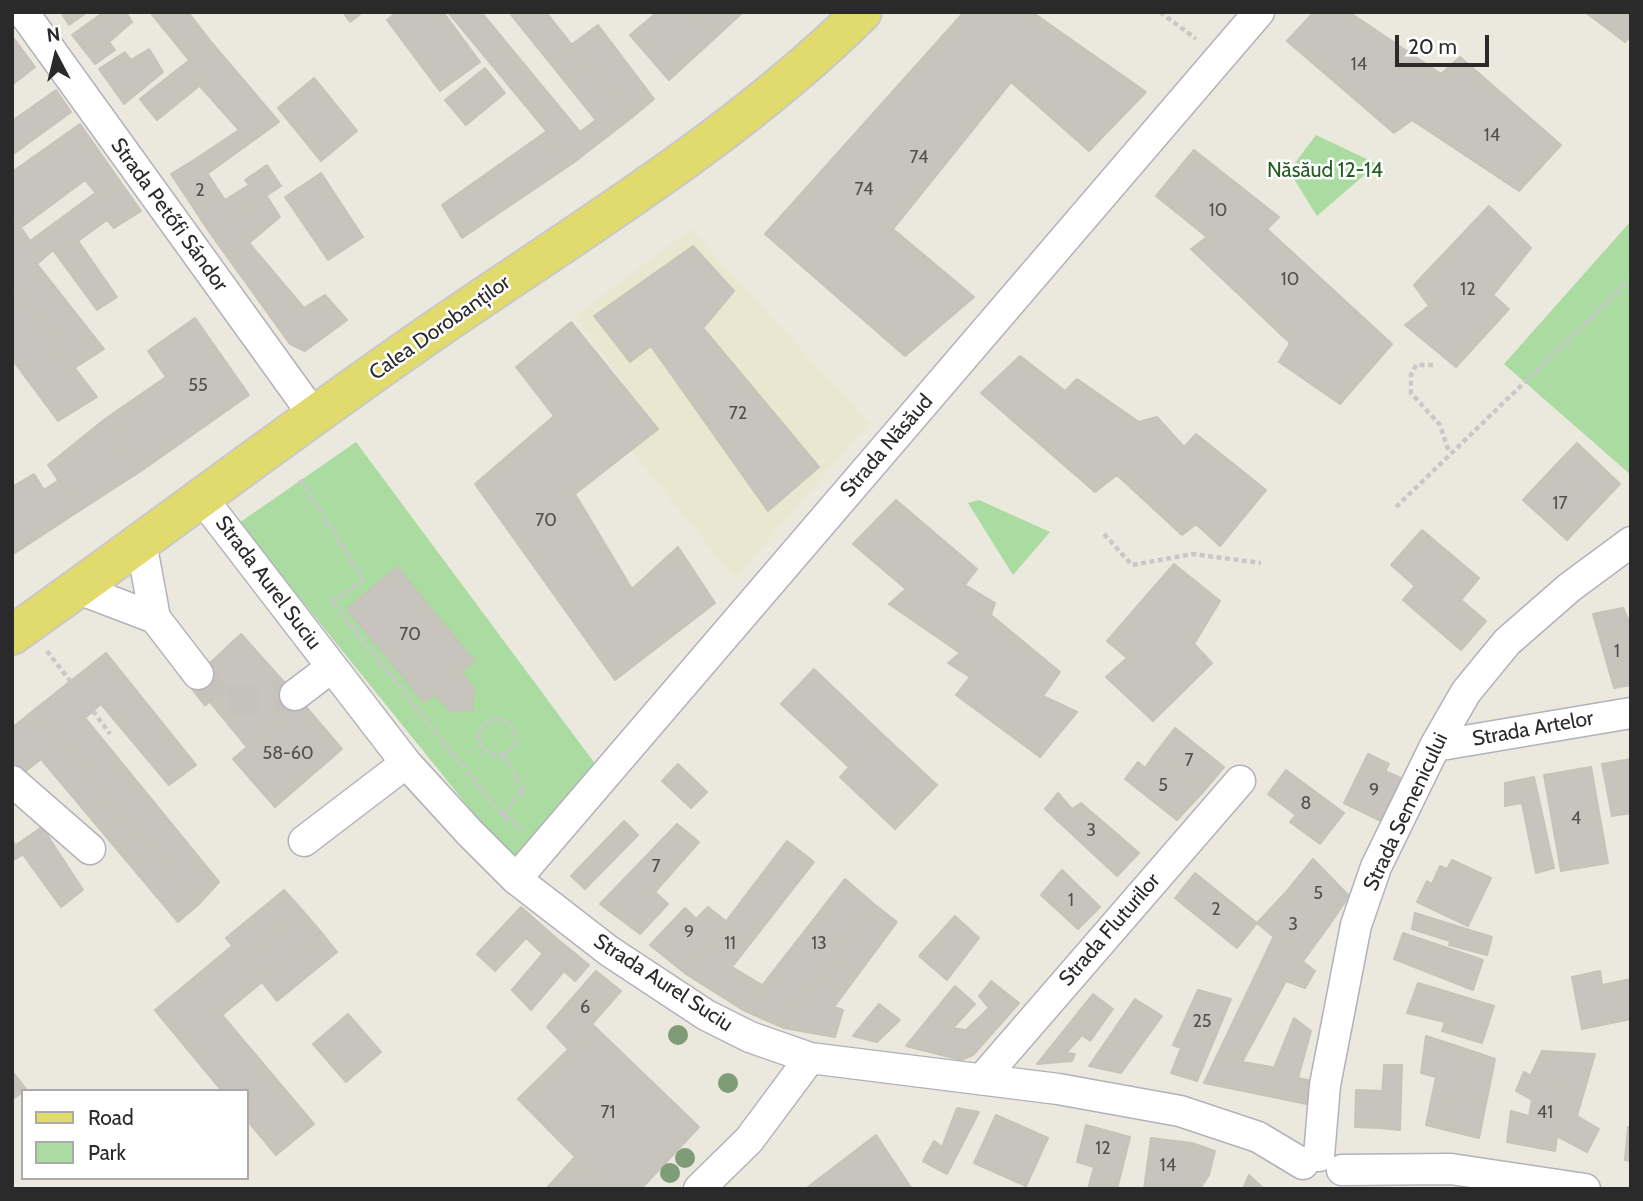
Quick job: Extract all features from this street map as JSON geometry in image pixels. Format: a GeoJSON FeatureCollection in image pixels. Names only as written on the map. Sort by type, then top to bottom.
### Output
{"type":"FeatureCollection","features":[{"type":"Feature","properties":{"kind":"main road","name":"Calea Dorobanților"},"geometry":{"type":"LineString","coordinates":[[12,635],[435,330],[693,152],[811,61],[862,12]]}},
{"type":"Feature","properties":{"kind":"street","name":"Strada Petőfi Sándor"},"geometry":{"type":"LineString","coordinates":[[23,12],[315,417]]}},
{"type":"Feature","properties":{"kind":"street","name":"Strada Năsăud"},"geometry":{"type":"LineString","coordinates":[[516,879],[1259,12]]}},
{"type":"Feature","properties":{"kind":"street","name":"Strada Aurel Suciu"},"geometry":{"type":"LineString","coordinates":[[202,498],[326,672],[406,763],[516,879],[609,951],[706,1015],[750,1037],[810,1058],[982,1079],[1180,1111],[1258,1137],[1321,1174]]}},
{"type":"Feature","properties":{"kind":"street"},"geometry":{"type":"LineString","coordinates":[[141,541],[155,618],[198,674]]}},
{"type":"Feature","properties":{"kind":"street","name":"Strada Semenicului"},"geometry":{"type":"LineString","coordinates":[[1321,1174],[1325,1085],[1356,925],[1376,867],[1435,746],[1466,692],[1507,642],[1570,587],[1631,542]]}},
{"type":"Feature","properties":{"kind":"street"},"geometry":{"type":"LineString","coordinates":[[76,588],[155,618]]}},
{"type":"Feature","properties":{"kind":"street"},"geometry":{"type":"LineString","coordinates":[[295,695],[326,672]]}},
{"type":"Feature","properties":{"kind":"street","name":"Strada Artelor"},"geometry":{"type":"LineString","coordinates":[[1435,746],[1631,713]]}},
{"type":"Feature","properties":{"kind":"street"},"geometry":{"type":"LineString","coordinates":[[304,841],[406,763]]}},
{"type":"Feature","properties":{"kind":"street","name":"Strada Fluturilor"},"geometry":{"type":"LineString","coordinates":[[982,1079],[1240,780]]}},
{"type":"Feature","properties":{"kind":"street"},"geometry":{"type":"LineString","coordinates":[[12,781],[90,849]]}},
{"type":"Feature","properties":{"kind":"street"},"geometry":{"type":"LineString","coordinates":[[699,1189],[749,1140],[810,1058]]}},
{"type":"Feature","properties":{"kind":"street"},"geometry":{"type":"LineString","coordinates":[[1321,1174],[1451,1169],[1585,1189]]}},
{"type":"Feature","properties":{"kind":"path"},"geometry":{"type":"LineString","coordinates":[[1160,12],[1220,57]]}},
{"type":"Feature","properties":{"kind":"path"},"geometry":{"type":"LineString","coordinates":[[1396,507],[1631,279]]}},
{"type":"Feature","properties":{"kind":"path"},"geometry":{"type":"LineString","coordinates":[[1433,365],[1416,365],[1411,374],[1411,393],[1440,425],[1449,453]]}},
{"type":"Feature","properties":{"kind":"path"},"geometry":{"type":"LineString","coordinates":[[300,480],[364,580],[332,602],[502,815],[545,845]]}},
{"type":"Feature","properties":{"kind":"path"},"geometry":{"type":"LineString","coordinates":[[1104,534],[1132,565],[1193,554],[1261,563]]}},
{"type":"Feature","properties":{"kind":"path"},"geometry":{"type":"LineString","coordinates":[[46,650],[70,681]]}},
{"type":"Feature","properties":{"kind":"path"},"geometry":{"type":"LineString","coordinates":[[93,711],[110,734]]}},
{"type":"Feature","properties":{"kind":"path"},"geometry":{"type":"LineString","coordinates":[[502,815],[524,790],[503,755],[486,752],[479,742],[480,731],[493,719],[505,721],[514,730],[515,741],[503,755]]}},
{"type":"Feature","properties":{"kind":"shaded area"},"geometry":{"type":"Polygon","coordinates":[[[691,229],[869,423],[735,579],[631,450],[657,429],[575,316],[691,229]]]}},
{"type":"Feature","properties":{"kind":"green space","name":"Năsăud 12-14"},"geometry":{"type":"Polygon","coordinates":[[[1316,135],[1377,164],[1317,216],[1289,171],[1316,135]]]}},
{"type":"Feature","properties":{"kind":"green space"},"geometry":{"type":"Polygon","coordinates":[[[1631,221],[1631,475],[1504,364],[1631,221]]]}},
{"type":"Feature","properties":{"kind":"green space"},"geometry":{"type":"Polygon","coordinates":[[[356,442],[596,765],[513,862],[239,523],[356,442]]]}},
{"type":"Feature","properties":{"kind":"green space"},"geometry":{"type":"Polygon","coordinates":[[[979,500],[1050,532],[1013,575],[968,503],[979,500]]]}},
{"type":"Feature","properties":{"kind":"building"},"geometry":{"type":"Polygon","coordinates":[[[61,12],[87,12],[69,25],[61,12]]]}},
{"type":"Feature","properties":{"kind":"building"},"geometry":{"type":"Polygon","coordinates":[[[104,12],[126,12],[132,22],[109,42],[115,50],[95,64],[72,35],[104,12]]]}},
{"type":"Feature","properties":{"kind":"building"},"geometry":{"type":"Polygon","coordinates":[[[150,12],[188,12],[212,43],[189,60],[150,12]]]}},
{"type":"Feature","properties":{"kind":"building"},"geometry":{"type":"Polygon","coordinates":[[[343,12],[363,12],[350,22],[343,12]]]}},
{"type":"Feature","properties":{"kind":"building"},"geometry":{"type":"Polygon","coordinates":[[[397,12],[443,12],[480,62],[440,91],[387,20],[397,12]]]}},
{"type":"Feature","properties":{"kind":"building"},"geometry":{"type":"Polygon","coordinates":[[[448,12],[481,12],[580,132],[596,120],[509,12],[546,12],[630,119],[573,163],[448,12]]]}},
{"type":"Feature","properties":{"kind":"building"},"geometry":{"type":"Polygon","coordinates":[[[653,12],[694,12],[716,37],[669,80],[630,35],[655,14],[653,12]]]}},
{"type":"Feature","properties":{"kind":"building"},"geometry":{"type":"Polygon","coordinates":[[[694,12],[743,12],[716,37],[694,12]]]}},
{"type":"Feature","properties":{"kind":"building"},"geometry":{"type":"Polygon","coordinates":[[[964,12],[1032,12],[1146,92],[1089,151],[1011,82],[893,229],[974,297],[905,356],[765,234],[964,12]]]}},
{"type":"Feature","properties":{"kind":"building"},"geometry":{"type":"Polygon","coordinates":[[[1314,12],[1349,12],[1441,74],[1460,57],[1561,145],[1519,191],[1412,120],[1394,133],[1287,41],[1314,12]]]}},
{"type":"Feature","properties":{"kind":"building"},"geometry":{"type":"Polygon","coordinates":[[[1585,12],[1631,12],[1631,35],[1625,42],[1585,12]]]}},
{"type":"Feature","properties":{"kind":"building"},"geometry":{"type":"Polygon","coordinates":[[[598,25],[654,99],[630,119],[571,45],[598,25]]]}},
{"type":"Feature","properties":{"kind":"building"},"geometry":{"type":"Polygon","coordinates":[[[12,36],[35,67],[12,85],[12,36]]]}},
{"type":"Feature","properties":{"kind":"building"},"geometry":{"type":"Polygon","coordinates":[[[212,43],[279,122],[207,174],[197,158],[239,130],[182,66],[212,43]]]}},
{"type":"Feature","properties":{"kind":"building"},"geometry":{"type":"Polygon","coordinates":[[[149,49],[163,72],[124,104],[99,69],[125,52],[131,60],[149,49]]]}},
{"type":"Feature","properties":{"kind":"building"},"geometry":{"type":"Polygon","coordinates":[[[182,66],[198,87],[157,120],[140,99],[182,66]]]}},
{"type":"Feature","properties":{"kind":"building"},"geometry":{"type":"Polygon","coordinates":[[[485,68],[505,93],[466,125],[445,100],[485,68]]]}},
{"type":"Feature","properties":{"kind":"building"},"geometry":{"type":"Polygon","coordinates":[[[314,78],[357,131],[321,161],[278,108],[314,78]]]}},
{"type":"Feature","properties":{"kind":"building"},"geometry":{"type":"Polygon","coordinates":[[[56,90],[71,112],[12,155],[12,121],[56,90]]]}},
{"type":"Feature","properties":{"kind":"building"},"geometry":{"type":"Polygon","coordinates":[[[80,124],[117,177],[97,194],[85,180],[23,226],[12,214],[12,172],[80,124]]]}},
{"type":"Feature","properties":{"kind":"building"},"geometry":{"type":"Polygon","coordinates":[[[547,131],[573,163],[462,238],[442,205],[547,131]]]}},
{"type":"Feature","properties":{"kind":"building"},"geometry":{"type":"Polygon","coordinates":[[[1194,150],[1279,217],[1267,229],[1392,344],[1340,404],[1279,362],[1290,343],[1191,249],[1207,237],[1156,196],[1194,150]]]}},
{"type":"Feature","properties":{"kind":"building"},"geometry":{"type":"Polygon","coordinates":[[[197,158],[225,200],[249,185],[245,180],[267,165],[281,186],[210,233],[171,174],[197,158]]]}},
{"type":"Feature","properties":{"kind":"building"},"geometry":{"type":"Polygon","coordinates":[[[321,173],[363,237],[328,260],[285,197],[321,173]]]}},
{"type":"Feature","properties":{"kind":"building"},"geometry":{"type":"Polygon","coordinates":[[[117,177],[141,211],[114,228],[107,220],[78,241],[117,297],[97,310],[53,250],[37,264],[104,349],[76,367],[12,286],[12,214],[30,241],[117,177]]]}},
{"type":"Feature","properties":{"kind":"building"},"geometry":{"type":"Polygon","coordinates":[[[266,195],[280,217],[249,243],[304,308],[325,295],[347,320],[305,351],[290,344],[210,233],[266,195]]]}},
{"type":"Feature","properties":{"kind":"building"},"geometry":{"type":"Polygon","coordinates":[[[1489,206],[1531,248],[1493,295],[1509,309],[1456,367],[1405,325],[1429,306],[1414,285],[1489,206]]]}},
{"type":"Feature","properties":{"kind":"building"},"geometry":{"type":"Polygon","coordinates":[[[693,246],[734,291],[703,328],[819,467],[768,511],[651,346],[630,362],[594,316],[693,246]]]}},
{"type":"Feature","properties":{"kind":"building"},"geometry":{"type":"Polygon","coordinates":[[[12,286],[97,397],[58,421],[12,359],[12,286]]]}},
{"type":"Feature","properties":{"kind":"building"},"geometry":{"type":"Polygon","coordinates":[[[195,318],[249,395],[141,471],[105,419],[166,377],[148,351],[195,318]]]}},
{"type":"Feature","properties":{"kind":"building"},"geometry":{"type":"Polygon","coordinates":[[[571,322],[658,429],[575,494],[632,589],[678,547],[715,603],[615,680],[475,484],[554,416],[516,367],[571,322]]]}},
{"type":"Feature","properties":{"kind":"building"},"geometry":{"type":"Polygon","coordinates":[[[1020,356],[1065,391],[1077,379],[1139,422],[1157,417],[1184,447],[1196,434],[1266,490],[1220,546],[1196,524],[1182,535],[1117,475],[1095,492],[981,393],[1020,356]]]}},
{"type":"Feature","properties":{"kind":"building"},"geometry":{"type":"Polygon","coordinates":[[[105,419],[141,471],[79,511],[48,465],[105,419]]]}},
{"type":"Feature","properties":{"kind":"building"},"geometry":{"type":"Polygon","coordinates":[[[1577,443],[1620,484],[1597,508],[1554,467],[1577,443]]]}},
{"type":"Feature","properties":{"kind":"building"},"geometry":{"type":"Polygon","coordinates":[[[1554,467],[1597,508],[1567,540],[1523,500],[1554,467]]]}},
{"type":"Feature","properties":{"kind":"building"},"geometry":{"type":"Polygon","coordinates":[[[34,474],[44,490],[59,480],[79,511],[12,555],[12,487],[34,474]]]}},
{"type":"Feature","properties":{"kind":"building"},"geometry":{"type":"Polygon","coordinates":[[[896,500],[977,569],[965,585],[995,603],[991,615],[1060,672],[1043,696],[1077,712],[1040,757],[956,695],[970,677],[948,663],[960,653],[889,604],[906,589],[853,544],[896,500]]]}},
{"type":"Feature","properties":{"kind":"building"},"geometry":{"type":"Polygon","coordinates":[[[1422,530],[1479,578],[1461,600],[1486,621],[1461,650],[1403,600],[1415,586],[1391,565],[1422,530]]]}},
{"type":"Feature","properties":{"kind":"building"},"geometry":{"type":"Polygon","coordinates":[[[1174,564],[1220,601],[1194,644],[1212,663],[1153,721],[1106,677],[1127,658],[1107,641],[1174,564]]]}},
{"type":"Feature","properties":{"kind":"building"},"geometry":{"type":"Polygon","coordinates":[[[397,567],[474,661],[461,672],[474,689],[472,710],[451,711],[434,694],[424,702],[347,609],[397,567]]]}},
{"type":"Feature","properties":{"kind":"building"},"geometry":{"type":"Polygon","coordinates":[[[1623,608],[1628,619],[1631,618],[1631,685],[1614,688],[1593,614],[1623,608]]]}},
{"type":"Feature","properties":{"kind":"building"},"geometry":{"type":"Polygon","coordinates":[[[241,634],[301,701],[247,747],[192,680],[241,634]]]}},
{"type":"Feature","properties":{"kind":"building"},"geometry":{"type":"Polygon","coordinates":[[[106,653],[196,765],[169,785],[101,704],[85,718],[219,882],[198,905],[34,710],[106,653]]]}},
{"type":"Feature","properties":{"kind":"building"},"geometry":{"type":"Polygon","coordinates":[[[814,669],[881,733],[849,767],[781,704],[814,669]]]}},
{"type":"Feature","properties":{"kind":"building"},"geometry":{"type":"Polygon","coordinates":[[[301,701],[342,749],[275,807],[233,759],[301,701]]]}},
{"type":"Feature","properties":{"kind":"building"},"geometry":{"type":"Polygon","coordinates":[[[34,710],[198,905],[178,922],[41,759],[21,775],[12,764],[12,728],[34,710]]]}},
{"type":"Feature","properties":{"kind":"building"},"geometry":{"type":"Polygon","coordinates":[[[1175,728],[1224,767],[1202,793],[1154,755],[1175,728]]]}},
{"type":"Feature","properties":{"kind":"building"},"geometry":{"type":"Polygon","coordinates":[[[881,733],[937,785],[895,829],[840,777],[881,733]]]}},
{"type":"Feature","properties":{"kind":"building"},"geometry":{"type":"Polygon","coordinates":[[[1368,754],[1389,764],[1385,771],[1405,780],[1383,822],[1344,803],[1368,754]]]}},
{"type":"Feature","properties":{"kind":"building"},"geometry":{"type":"Polygon","coordinates":[[[1154,755],[1202,793],[1177,820],[1125,779],[1138,762],[1145,768],[1154,755]]]}},
{"type":"Feature","properties":{"kind":"building"},"geometry":{"type":"Polygon","coordinates":[[[1631,759],[1631,813],[1612,816],[1602,764],[1631,759]]]}},
{"type":"Feature","properties":{"kind":"building"},"geometry":{"type":"Polygon","coordinates":[[[678,764],[707,792],[691,808],[662,781],[678,764]]]}},
{"type":"Feature","properties":{"kind":"building"},"geometry":{"type":"Polygon","coordinates":[[[1591,767],[1608,863],[1561,871],[1544,775],[1591,767]]]}},
{"type":"Feature","properties":{"kind":"building"},"geometry":{"type":"Polygon","coordinates":[[[1286,770],[1344,813],[1320,844],[1290,822],[1296,815],[1268,794],[1286,770]]]}},
{"type":"Feature","properties":{"kind":"building"},"geometry":{"type":"Polygon","coordinates":[[[1534,777],[1554,868],[1536,873],[1522,803],[1505,806],[1505,783],[1534,777]]]}},
{"type":"Feature","properties":{"kind":"building"},"geometry":{"type":"Polygon","coordinates":[[[1058,793],[1072,809],[1081,803],[1139,853],[1117,876],[1045,809],[1058,793]]]}},
{"type":"Feature","properties":{"kind":"building"},"geometry":{"type":"Polygon","coordinates":[[[624,821],[638,835],[585,889],[571,876],[624,821]]]}},
{"type":"Feature","properties":{"kind":"building"},"geometry":{"type":"Polygon","coordinates":[[[677,824],[699,842],[655,892],[668,904],[640,934],[600,904],[677,824]]]}},
{"type":"Feature","properties":{"kind":"building"},"geometry":{"type":"Polygon","coordinates":[[[42,827],[83,890],[61,907],[16,845],[42,827]]]}},
{"type":"Feature","properties":{"kind":"building"},"geometry":{"type":"Polygon","coordinates":[[[12,840],[22,855],[12,861],[12,840]]]}},
{"type":"Feature","properties":{"kind":"building"},"geometry":{"type":"Polygon","coordinates":[[[787,841],[814,862],[732,967],[762,985],[743,1010],[686,974],[787,841]]]}},
{"type":"Feature","properties":{"kind":"building"},"geometry":{"type":"Polygon","coordinates":[[[1313,859],[1349,896],[1328,927],[1287,891],[1313,859]]]}},
{"type":"Feature","properties":{"kind":"building"},"geometry":{"type":"Polygon","coordinates":[[[1452,860],[1491,878],[1468,926],[1417,902],[1427,881],[1432,884],[1440,866],[1447,869],[1452,860]]]}},
{"type":"Feature","properties":{"kind":"building"},"geometry":{"type":"Polygon","coordinates":[[[1062,870],[1100,907],[1078,929],[1041,895],[1062,870]]]}},
{"type":"Feature","properties":{"kind":"building"},"geometry":{"type":"Polygon","coordinates":[[[1195,873],[1257,923],[1237,948],[1175,898],[1195,873]]]}},
{"type":"Feature","properties":{"kind":"building"},"geometry":{"type":"Polygon","coordinates":[[[845,879],[874,904],[784,1028],[743,1010],[845,879]]]}},
{"type":"Feature","properties":{"kind":"building"},"geometry":{"type":"Polygon","coordinates":[[[284,890],[302,910],[243,959],[226,938],[284,890]]]}},
{"type":"Feature","properties":{"kind":"building"},"geometry":{"type":"Polygon","coordinates":[[[1287,891],[1328,927],[1303,961],[1257,923],[1287,891]]]}},
{"type":"Feature","properties":{"kind":"building"},"geometry":{"type":"Polygon","coordinates":[[[874,904],[897,922],[834,1007],[843,1010],[835,1037],[784,1028],[874,904]]]}},
{"type":"Feature","properties":{"kind":"building"},"geometry":{"type":"Polygon","coordinates":[[[521,907],[556,938],[542,953],[526,938],[495,971],[477,954],[521,907]]]}},
{"type":"Feature","properties":{"kind":"building"},"geometry":{"type":"Polygon","coordinates":[[[708,907],[727,922],[686,974],[650,945],[685,908],[696,919],[708,907]]]}},
{"type":"Feature","properties":{"kind":"building"},"geometry":{"type":"Polygon","coordinates":[[[302,910],[321,932],[262,982],[243,959],[302,910]]]}},
{"type":"Feature","properties":{"kind":"building"},"geometry":{"type":"Polygon","coordinates":[[[1415,913],[1492,937],[1487,955],[1449,945],[1450,941],[1412,929],[1415,913]]]}},
{"type":"Feature","properties":{"kind":"building"},"geometry":{"type":"Polygon","coordinates":[[[955,916],[979,938],[947,980],[919,956],[955,916]]]}},
{"type":"Feature","properties":{"kind":"building"},"geometry":{"type":"Polygon","coordinates":[[[321,932],[337,952],[277,1001],[262,982],[321,932]]]}},
{"type":"Feature","properties":{"kind":"building"},"geometry":{"type":"Polygon","coordinates":[[[1403,933],[1483,960],[1473,990],[1394,959],[1403,933]]]}},
{"type":"Feature","properties":{"kind":"building"},"geometry":{"type":"Polygon","coordinates":[[[556,938],[589,965],[575,981],[564,971],[531,1010],[512,990],[556,938]]]}},
{"type":"Feature","properties":{"kind":"building"},"geometry":{"type":"Polygon","coordinates":[[[1273,938],[1315,971],[1305,988],[1286,981],[1242,1062],[1272,1067],[1263,1095],[1204,1083],[1273,938]]]}},
{"type":"Feature","properties":{"kind":"building"},"geometry":{"type":"Polygon","coordinates":[[[232,946],[262,982],[222,1015],[314,1124],[276,1155],[248,1121],[248,1089],[220,1089],[155,1010],[232,946]]]}},
{"type":"Feature","properties":{"kind":"building"},"geometry":{"type":"Polygon","coordinates":[[[596,971],[621,991],[569,1050],[547,1027],[596,971]]]}},
{"type":"Feature","properties":{"kind":"building"},"geometry":{"type":"Polygon","coordinates":[[[1600,971],[1602,985],[1631,979],[1631,1019],[1582,1029],[1572,977],[1600,971]]]}},
{"type":"Feature","properties":{"kind":"building"},"geometry":{"type":"Polygon","coordinates":[[[991,981],[1019,1003],[973,1055],[961,1060],[906,1046],[955,986],[975,1004],[953,1028],[966,1030],[989,1008],[979,996],[991,981]]]}},
{"type":"Feature","properties":{"kind":"building"},"geometry":{"type":"Polygon","coordinates":[[[1418,983],[1494,1006],[1482,1043],[1442,1031],[1445,1022],[1407,1013],[1418,983]]]}},
{"type":"Feature","properties":{"kind":"building"},"geometry":{"type":"Polygon","coordinates":[[[1198,990],[1231,999],[1197,1081],[1171,1073],[1181,1048],[1173,1045],[1198,990]]]}},
{"type":"Feature","properties":{"kind":"building"},"geometry":{"type":"Polygon","coordinates":[[[1093,994],[1113,1009],[1090,1041],[1082,1035],[1066,1053],[1075,1054],[1072,1061],[1037,1064],[1093,994]]]}},
{"type":"Feature","properties":{"kind":"building"},"geometry":{"type":"Polygon","coordinates":[[[1135,999],[1162,1016],[1121,1073],[1089,1066],[1135,999]]]}},
{"type":"Feature","properties":{"kind":"building"},"geometry":{"type":"Polygon","coordinates":[[[879,1004],[900,1020],[877,1042],[853,1036],[879,1004]]]}},
{"type":"Feature","properties":{"kind":"building"},"geometry":{"type":"Polygon","coordinates":[[[348,1014],[381,1052],[346,1082],[313,1044],[348,1014]]]}},
{"type":"Feature","properties":{"kind":"building"},"geometry":{"type":"Polygon","coordinates":[[[1294,1018],[1311,1031],[1298,1078],[1317,1082],[1311,1105],[1263,1095],[1294,1018]]]}},
{"type":"Feature","properties":{"kind":"building"},"geometry":{"type":"Polygon","coordinates":[[[593,1025],[699,1127],[641,1189],[607,1189],[518,1099],[593,1025]]]}},
{"type":"Feature","properties":{"kind":"building"},"geometry":{"type":"Polygon","coordinates":[[[1426,1036],[1466,1049],[1450,1131],[1426,1125],[1436,1077],[1421,1073],[1426,1036]]]}},
{"type":"Feature","properties":{"kind":"building"},"geometry":{"type":"Polygon","coordinates":[[[1466,1049],[1495,1059],[1479,1138],[1450,1131],[1466,1049]]]}},
{"type":"Feature","properties":{"kind":"building"},"geometry":{"type":"Polygon","coordinates":[[[1542,1051],[1595,1054],[1577,1116],[1599,1129],[1587,1152],[1557,1136],[1563,1093],[1531,1075],[1542,1051]]]}},
{"type":"Feature","properties":{"kind":"building"},"geometry":{"type":"Polygon","coordinates":[[[1384,1065],[1402,1065],[1400,1130],[1380,1128],[1384,1065]]]}},
{"type":"Feature","properties":{"kind":"building"},"geometry":{"type":"Polygon","coordinates":[[[12,1071],[26,1089],[21,1089],[21,1093],[12,1100],[12,1071]]]}},
{"type":"Feature","properties":{"kind":"building"},"geometry":{"type":"Polygon","coordinates":[[[1524,1072],[1563,1093],[1555,1151],[1507,1142],[1511,1111],[1529,1116],[1532,1100],[1516,1091],[1524,1072]]]}},
{"type":"Feature","properties":{"kind":"building"},"geometry":{"type":"Polygon","coordinates":[[[1356,1090],[1382,1091],[1380,1128],[1355,1127],[1356,1090]]]}},
{"type":"Feature","properties":{"kind":"building"},"geometry":{"type":"Polygon","coordinates":[[[957,1108],[979,1112],[947,1174],[923,1161],[934,1141],[942,1147],[957,1108]]]}},
{"type":"Feature","properties":{"kind":"building"},"geometry":{"type":"Polygon","coordinates":[[[996,1115],[1048,1138],[1026,1186],[974,1163],[996,1115]]]}},
{"type":"Feature","properties":{"kind":"building"},"geometry":{"type":"Polygon","coordinates":[[[1086,1125],[1130,1137],[1117,1189],[1088,1189],[1094,1167],[1077,1162],[1086,1125]]]}},
{"type":"Feature","properties":{"kind":"building"},"geometry":{"type":"Polygon","coordinates":[[[1628,1127],[1631,1128],[1631,1161],[1625,1160],[1628,1127]]]}},
{"type":"Feature","properties":{"kind":"building"},"geometry":{"type":"Polygon","coordinates":[[[876,1135],[912,1189],[809,1189],[808,1187],[876,1135]]]}},
{"type":"Feature","properties":{"kind":"building"},"geometry":{"type":"Polygon","coordinates":[[[1151,1138],[1192,1143],[1187,1189],[1144,1189],[1151,1138]]]}},
{"type":"Feature","properties":{"kind":"building"},"geometry":{"type":"Polygon","coordinates":[[[1192,1143],[1215,1151],[1209,1175],[1200,1189],[1187,1189],[1192,1143]]]}},
{"type":"Feature","properties":{"kind":"building"},"geometry":{"type":"Polygon","coordinates":[[[575,1157],[607,1189],[546,1189],[575,1157]]]}},
{"type":"Feature","properties":{"kind":"building"},"geometry":{"type":"Polygon","coordinates":[[[1249,1175],[1264,1189],[1243,1189],[1249,1175]]]}},
{"type":"Feature","properties":{"kind":"tunnel"},"geometry":{"type":"LineString","coordinates":[[198,674],[220,702],[295,695]]}}]}
